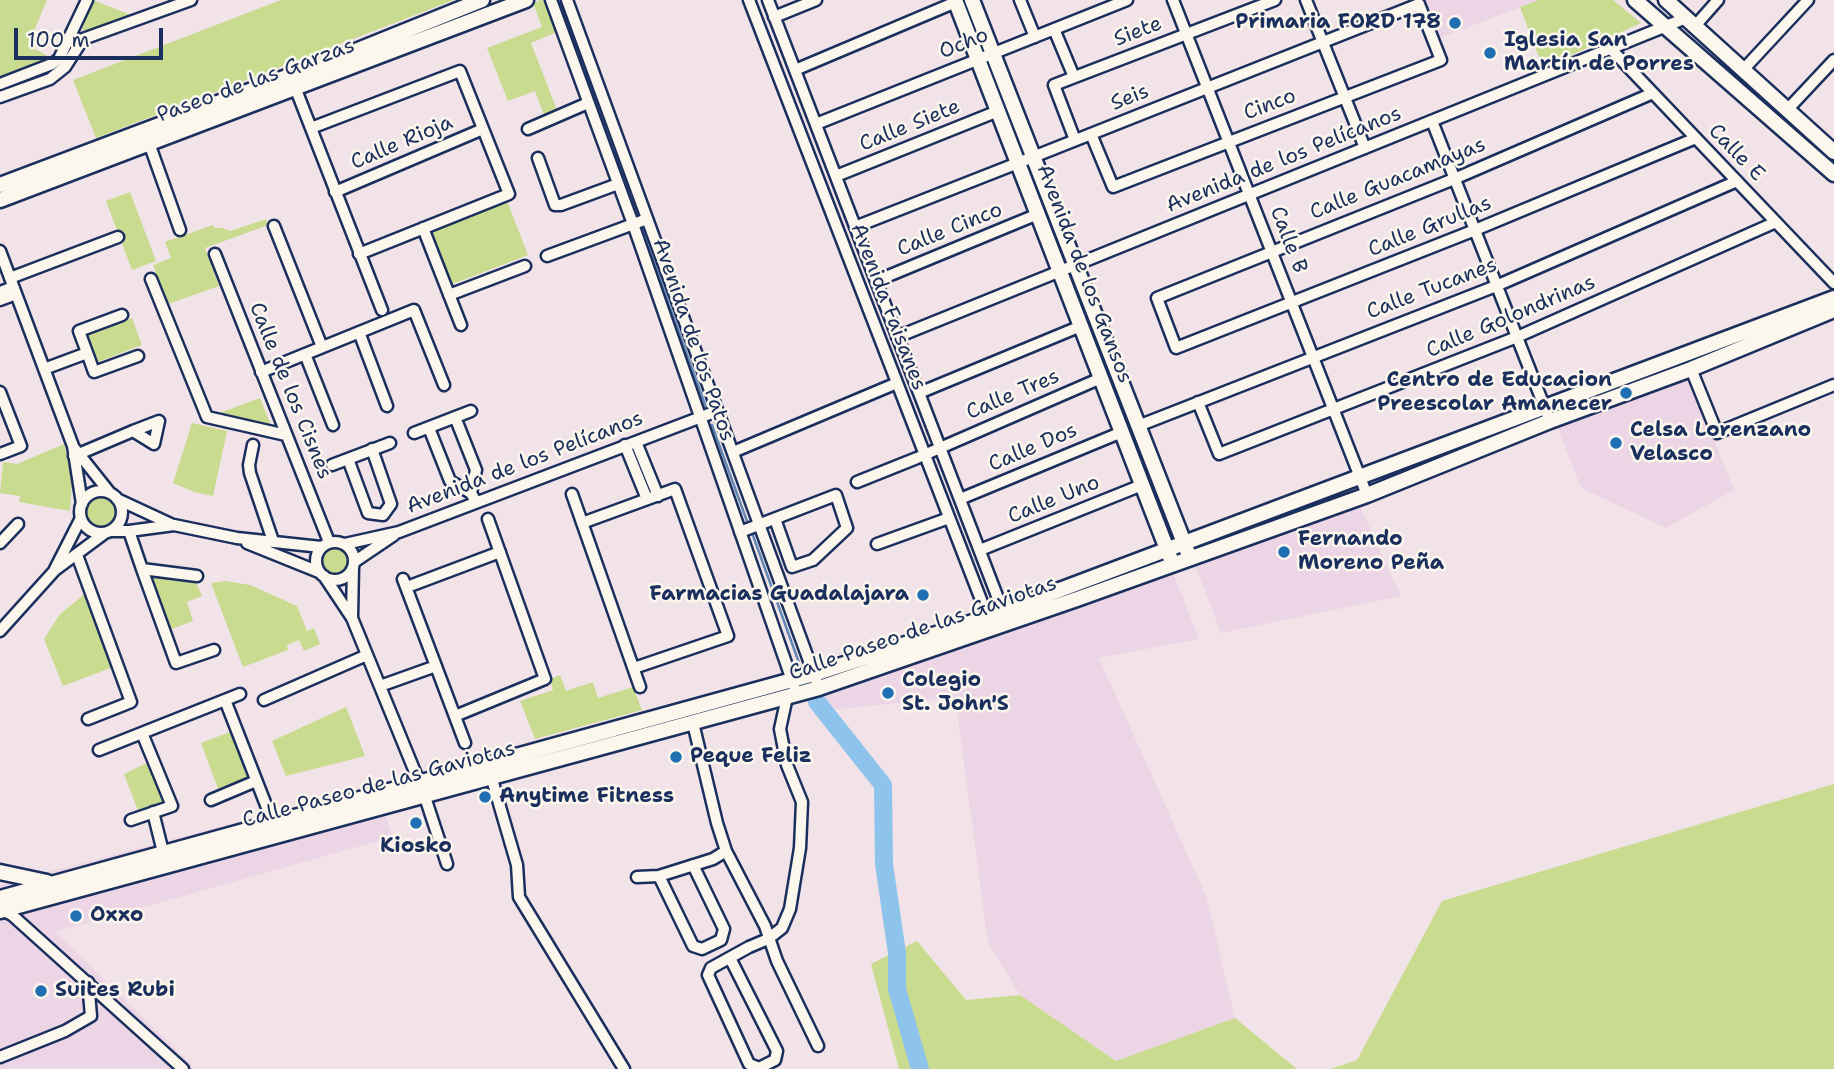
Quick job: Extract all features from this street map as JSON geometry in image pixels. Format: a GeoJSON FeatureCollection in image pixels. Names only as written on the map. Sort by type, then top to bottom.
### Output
{"type":"FeatureCollection","features":[{"type":"Feature","properties":{"kind":"main road"},"geometry":{"type":"LineString","coordinates":[[0,185],[482,0]]}},
{"type":"Feature","properties":{"kind":"main road","name":"Paseo de las Garzas"},"geometry":{"type":"LineString","coordinates":[[0,200],[527,0]]}},
{"type":"Feature","properties":{"kind":"main road"},"geometry":{"type":"LineString","coordinates":[[972,0],[1187,551]]}},
{"type":"Feature","properties":{"kind":"main road"},"geometry":{"type":"LineString","coordinates":[[1635,0],[1834,174]]}},
{"type":"Feature","properties":{"kind":"main road"},"geometry":{"type":"LineString","coordinates":[[1666,0],[1834,152]]}},
{"type":"Feature","properties":{"kind":"main road","name":"Avenida de los Gansos"},"geometry":{"type":"LineString","coordinates":[[956,1],[1170,557]]}},
{"type":"Feature","properties":{"kind":"main road","name":"Calle Paseo de las Gaviotas"},"geometry":{"type":"LineString","coordinates":[[4,904],[55,884],[165,859],[273,823],[422,788],[491,776],[792,695],[816,681],[1005,617],[1187,551],[1367,495],[1547,414],[1834,298]]}},
{"type":"Feature","properties":{"kind":"main road","name":"Calle Paseo de las Gaviotas"},"geometry":{"type":"LineString","coordinates":[[1187,551],[1361,478],[1547,414],[1691,369],[1834,310]]}},
{"type":"Feature","properties":{"kind":"main road","name":"Calle Paseo de las Gaviotas"},"geometry":{"type":"LineString","coordinates":[[4,904],[422,788],[792,680],[816,681]]}},
{"type":"Feature","properties":{"kind":"main road"},"geometry":{"type":"LineString","coordinates":[[0,872],[55,884]]}},
{"type":"Feature","properties":{"kind":"street"},"geometry":{"type":"LineString","coordinates":[[0,97],[50,79],[65,67],[67,53],[88,0]]}},
{"type":"Feature","properties":{"kind":"street"},"geometry":{"type":"LineString","coordinates":[[0,84],[52,64],[83,39],[191,0]]}},
{"type":"Feature","properties":{"kind":"street","name":"Avenida de los Patos"},"geometry":{"type":"LineString","coordinates":[[551,0],[633,224],[792,680],[792,695]]}},
{"type":"Feature","properties":{"kind":"street","name":"Avenida de los Patos"},"geometry":{"type":"LineString","coordinates":[[567,0],[816,681]]}},
{"type":"Feature","properties":{"kind":"street","name":"Avenida Faisanes"},"geometry":{"type":"LineString","coordinates":[[749,0],[990,622]]}},
{"type":"Feature","properties":{"kind":"street","name":"Avenida Faisanes"},"geometry":{"type":"LineString","coordinates":[[768,0],[1005,617]]}},
{"type":"Feature","properties":{"kind":"street"},"geometry":{"type":"LineString","coordinates":[[774,17],[816,0]]}},
{"type":"Feature","properties":{"kind":"street"},"geometry":{"type":"LineString","coordinates":[[1020,0],[1035,37]]}},
{"type":"Feature","properties":{"kind":"street","name":"Ocho"},"geometry":{"type":"LineString","coordinates":[[816,124],[1127,0]]}},
{"type":"Feature","properties":{"kind":"street","name":"Calle B"},"geometry":{"type":"LineString","coordinates":[[1173,0],[1367,495]]}},
{"type":"Feature","properties":{"kind":"street","name":"Siete"},"geometry":{"type":"LineString","coordinates":[[1075,140],[1054,85],[1275,0]]}},
{"type":"Feature","properties":{"kind":"street"},"geometry":{"type":"LineString","coordinates":[[1307,0],[1343,98],[1365,148]]}},
{"type":"Feature","properties":{"kind":"street"},"geometry":{"type":"LineString","coordinates":[[1690,22],[1718,0]]}},
{"type":"Feature","properties":{"kind":"street"},"geometry":{"type":"LineString","coordinates":[[1743,70],[1808,0]]}},
{"type":"Feature","properties":{"kind":"street"},"geometry":{"type":"LineString","coordinates":[[795,70],[956,1]]}},
{"type":"Feature","properties":{"kind":"street","name":"Seis"},"geometry":{"type":"LineString","coordinates":[[855,227],[1419,4],[1441,60]]}},
{"type":"Feature","properties":{"kind":"street","name":"Avenida de los Pelícanos"},"geometry":{"type":"LineString","coordinates":[[897,337],[1664,27],[1690,22]]}},
{"type":"Feature","properties":{"kind":"street"},"geometry":{"type":"LineString","coordinates":[[1055,29],[1074,77]]}},
{"type":"Feature","properties":{"kind":"street","name":"Calle E"},"geometry":{"type":"LineString","coordinates":[[1611,49],[1834,283]]}},
{"type":"Feature","properties":{"kind":"street","name":"Cinco"},"geometry":{"type":"LineString","coordinates":[[1091,134],[1113,187],[1441,60]]}},
{"type":"Feature","properties":{"kind":"street"},"geometry":{"type":"LineString","coordinates":[[1788,109],[1834,60]]}},
{"type":"Feature","properties":{"kind":"street"},"geometry":{"type":"LineString","coordinates":[[311,128],[460,71],[509,194],[359,254]]}},
{"type":"Feature","properties":{"kind":"street"},"geometry":{"type":"LineString","coordinates":[[26,74],[30,86]]}},
{"type":"Feature","properties":{"kind":"street"},"geometry":{"type":"LineString","coordinates":[[290,75],[382,310]]}},
{"type":"Feature","properties":{"kind":"street","name":"Calle Guacamayas"},"geometry":{"type":"LineString","coordinates":[[1176,348],[1157,298],[1454,179],[1653,93]]}},
{"type":"Feature","properties":{"kind":"street"},"geometry":{"type":"LineString","coordinates":[[528,129],[588,103]]}},
{"type":"Feature","properties":{"kind":"street","name":"Calle Siete"},"geometry":{"type":"LineString","coordinates":[[836,176],[998,111]]}},
{"type":"Feature","properties":{"kind":"street"},"geometry":{"type":"LineString","coordinates":[[1432,121],[1547,414]]}},
{"type":"Feature","properties":{"kind":"street","name":"Calle Rioja"},"geometry":{"type":"LineString","coordinates":[[335,192],[483,129]]}},
{"type":"Feature","properties":{"kind":"street","name":"Calle Grullas"},"geometry":{"type":"LineString","coordinates":[[1176,348],[1475,230],[1696,138]]}},
{"type":"Feature","properties":{"kind":"street"},"geometry":{"type":"LineString","coordinates":[[149,143],[180,230]]}},
{"type":"Feature","properties":{"kind":"street"},"geometry":{"type":"LineString","coordinates":[[538,158],[555,205],[618,184]]}},
{"type":"Feature","properties":{"kind":"street","name":"Calle Tucanes"},"geometry":{"type":"LineString","coordinates":[[1138,426],[1496,286],[1737,181]]}},
{"type":"Feature","properties":{"kind":"street","name":"Calle Cinco"},"geometry":{"type":"LineString","coordinates":[[876,281],[1038,215]]}},
{"type":"Feature","properties":{"kind":"street"},"geometry":{"type":"LineString","coordinates":[[547,256],[648,219]]}},
{"type":"Feature","properties":{"kind":"street","name":"Calle Golondrinas"},"geometry":{"type":"LineString","coordinates":[[1198,402],[1219,454],[1517,337],[1776,222]]}},
{"type":"Feature","properties":{"kind":"street"},"geometry":{"type":"LineString","coordinates":[[274,226],[321,347]]}},
{"type":"Feature","properties":{"kind":"street"},"geometry":{"type":"LineString","coordinates":[[423,229],[461,325]]}},
{"type":"Feature","properties":{"kind":"street"},"geometry":{"type":"LineString","coordinates":[[0,292],[118,237]]}},
{"type":"Feature","properties":{"kind":"street"},"geometry":{"type":"LineString","coordinates":[[0,251],[75,452],[82,504],[81,518],[55,570]]}},
{"type":"Feature","properties":{"kind":"street","name":"Calle de los Cisnes"},"geometry":{"type":"LineString","coordinates":[[215,254],[286,435],[325,545]]}},
{"type":"Feature","properties":{"kind":"street"},"geometry":{"type":"LineString","coordinates":[[449,295],[525,266]]}},
{"type":"Feature","properties":{"kind":"street"},"geometry":{"type":"LineString","coordinates":[[151,279],[207,417],[286,435]]}},
{"type":"Feature","properties":{"kind":"street"},"geometry":{"type":"LineString","coordinates":[[0,300],[13,286]]}},
{"type":"Feature","properties":{"kind":"street"},"geometry":{"type":"LineString","coordinates":[[261,372],[414,310],[444,385]]}},
{"type":"Feature","properties":{"kind":"street"},"geometry":{"type":"LineString","coordinates":[[122,315],[79,331],[94,372],[138,356]]}},
{"type":"Feature","properties":{"kind":"street"},"geometry":{"type":"LineString","coordinates":[[919,393],[1081,326]]}},
{"type":"Feature","properties":{"kind":"street"},"geometry":{"type":"LineString","coordinates":[[359,332],[387,406]]}},
{"type":"Feature","properties":{"kind":"street"},"geometry":{"type":"LineString","coordinates":[[305,354],[333,425]]}},
{"type":"Feature","properties":{"kind":"street"},"geometry":{"type":"LineString","coordinates":[[46,372],[88,355]]}},
{"type":"Feature","properties":{"kind":"street"},"geometry":{"type":"LineString","coordinates":[[1691,369],[1717,433],[1834,385]]}},
{"type":"Feature","properties":{"kind":"street","name":"Calle Tres"},"geometry":{"type":"LineString","coordinates":[[857,482],[1101,378]]}},
{"type":"Feature","properties":{"kind":"street"},"geometry":{"type":"LineString","coordinates":[[733,452],[897,383]]}},
{"type":"Feature","properties":{"kind":"street"},"geometry":{"type":"LineString","coordinates":[[0,392],[21,446],[0,454]]}},
{"type":"Feature","properties":{"kind":"street"},"geometry":{"type":"LineString","coordinates":[[414,433],[471,411]]}},
{"type":"Feature","properties":{"kind":"street","name":"Avenida de los Pelícanos"},"geometry":{"type":"LineString","coordinates":[[345,544],[393,534],[473,498],[631,444],[717,411]]}},
{"type":"Feature","properties":{"kind":"street"},"geometry":{"type":"LineString","coordinates":[[455,417],[476,470],[473,498]]}},
{"type":"Feature","properties":{"kind":"street"},"geometry":{"type":"LineString","coordinates":[[429,428],[450,481],[473,498]]}},
{"type":"Feature","properties":{"kind":"street"},"geometry":{"type":"LineString","coordinates":[[75,452],[133,431]]}},
{"type":"Feature","properties":{"kind":"street","name":"Calle Dos"},"geometry":{"type":"LineString","coordinates":[[960,499],[1122,432]]}},
{"type":"Feature","properties":{"kind":"street"},"geometry":{"type":"LineString","coordinates":[[331,465],[390,443]]}},
{"type":"Feature","properties":{"kind":"street"},"geometry":{"type":"LineString","coordinates":[[631,444],[657,496]]}},
{"type":"Feature","properties":{"kind":"street"},"geometry":{"type":"LineString","coordinates":[[631,444],[647,499]]}},
{"type":"Feature","properties":{"kind":"street"},"geometry":{"type":"LineString","coordinates":[[253,445],[250,474],[273,541]]}},
{"type":"Feature","properties":{"kind":"street"},"geometry":{"type":"LineString","coordinates":[[372,449],[390,504],[383,515]]}},
{"type":"Feature","properties":{"kind":"street"},"geometry":{"type":"LineString","coordinates":[[2,626],[55,570],[108,532],[121,517],[120,505],[114,496],[75,452]]}},
{"type":"Feature","properties":{"kind":"street"},"geometry":{"type":"LineString","coordinates":[[348,459],[368,513],[383,515]]}},
{"type":"Feature","properties":{"kind":"street","name":"Calle Uno"},"geometry":{"type":"LineString","coordinates":[[980,551],[1142,485]]}},
{"type":"Feature","properties":{"kind":"street"},"geometry":{"type":"LineString","coordinates":[[582,523],[675,489],[728,636],[634,668]]}},
{"type":"Feature","properties":{"kind":"street"},"geometry":{"type":"LineString","coordinates":[[82,504],[91,494],[97,492],[114,496],[174,525],[237,538],[325,545],[345,544],[352,553],[352,618]]}},
{"type":"Feature","properties":{"kind":"street"},"geometry":{"type":"LineString","coordinates":[[572,494],[640,687]]}},
{"type":"Feature","properties":{"kind":"street"},"geometry":{"type":"LineString","coordinates":[[740,532],[836,495],[847,528],[813,560],[792,567],[775,519]]}},
{"type":"Feature","properties":{"kind":"street"},"geometry":{"type":"LineString","coordinates":[[237,538],[334,580],[350,573],[353,565],[393,534],[383,515]]}},
{"type":"Feature","properties":{"kind":"street"},"geometry":{"type":"LineString","coordinates":[[81,518],[87,528],[99,533],[174,525]]}},
{"type":"Feature","properties":{"kind":"street"},"geometry":{"type":"LineString","coordinates":[[877,544],[949,518]]}},
{"type":"Feature","properties":{"kind":"street"},"geometry":{"type":"LineString","coordinates":[[455,716],[545,679],[488,519]]}},
{"type":"Feature","properties":{"kind":"street"},"geometry":{"type":"LineString","coordinates":[[0,543],[18,524]]}},
{"type":"Feature","properties":{"kind":"street"},"geometry":{"type":"LineString","coordinates":[[128,531],[176,663],[214,650]]}},
{"type":"Feature","properties":{"kind":"street"},"geometry":{"type":"LineString","coordinates":[[325,545],[315,559],[321,574],[352,618],[422,788],[447,864]]}},
{"type":"Feature","properties":{"kind":"street"},"geometry":{"type":"LineString","coordinates":[[465,743],[405,583],[500,552]]}},
{"type":"Feature","properties":{"kind":"street"},"geometry":{"type":"LineString","coordinates":[[77,555],[131,702],[88,719]]}},
{"type":"Feature","properties":{"kind":"street"},"geometry":{"type":"LineString","coordinates":[[142,569],[197,576]]}},
{"type":"Feature","properties":{"kind":"street"},"geometry":{"type":"LineString","coordinates":[[264,700],[367,655]]}},
{"type":"Feature","properties":{"kind":"street"},"geometry":{"type":"LineString","coordinates":[[380,686],[436,666]]}},
{"type":"Feature","properties":{"kind":"street"},"geometry":{"type":"LineString","coordinates":[[99,750],[240,694]]}},
{"type":"Feature","properties":{"kind":"street"},"geometry":{"type":"LineString","coordinates":[[730,958],[777,1051],[775,1060],[759,1068],[749,1065],[708,975],[711,968],[730,958],[768,939],[782,928],[790,909],[800,848],[802,802],[787,765],[780,730],[792,695]]}},
{"type":"Feature","properties":{"kind":"street"},"geometry":{"type":"LineString","coordinates":[[225,700],[273,823]]}},
{"type":"Feature","properties":{"kind":"street"},"geometry":{"type":"LineString","coordinates":[[694,723],[726,851],[765,926],[768,939],[817,1046]]}},
{"type":"Feature","properties":{"kind":"street"},"geometry":{"type":"LineString","coordinates":[[131,820],[173,806],[142,733]]}},
{"type":"Feature","properties":{"kind":"street"},"geometry":{"type":"LineString","coordinates":[[491,776],[517,865],[519,898],[624,1069]]}},
{"type":"Feature","properties":{"kind":"street"},"geometry":{"type":"LineString","coordinates":[[211,800],[256,781]]}},
{"type":"Feature","properties":{"kind":"street"},"geometry":{"type":"LineString","coordinates":[[153,812],[165,859]]}},
{"type":"Feature","properties":{"kind":"street"},"geometry":{"type":"LineString","coordinates":[[637,877],[659,876],[713,859],[726,851]]}},
{"type":"Feature","properties":{"kind":"street"},"geometry":{"type":"LineString","coordinates":[[659,876],[693,946],[702,949],[721,940],[724,929],[693,865]]}},
{"type":"Feature","properties":{"kind":"street"},"geometry":{"type":"LineString","coordinates":[[4,904],[183,1069]]}},
{"type":"Feature","properties":{"kind":"street"},"geometry":{"type":"LineString","coordinates":[[0,1057],[65,1031],[90,1016],[88,982]]}},
{"type":"Feature","properties":{"kind":"shaded area","name":"Primaria FORD 178"},"geometry":{"type":"Polygon","coordinates":[[[1422,0],[1539,0],[1437,39],[1422,0]]]}},
{"type":"Feature","properties":{"kind":"shaded area"},"geometry":{"type":"Polygon","coordinates":[[[1688,375],[1734,490],[1666,528],[1581,488],[1556,424],[1688,375]]]}},
{"type":"Feature","properties":{"kind":"shaded area"},"geometry":{"type":"Polygon","coordinates":[[[1359,504],[1401,596],[1221,633],[1195,565],[1359,504]]]}},
{"type":"Feature","properties":{"kind":"shaded area"},"geometry":{"type":"Polygon","coordinates":[[[1173,572],[1199,639],[1099,658],[1206,896],[1235,1018],[1116,1061],[1020,995],[988,942],[955,697],[831,710],[823,694],[1173,572]]]}},
{"type":"Feature","properties":{"kind":"shaded area"},"geometry":{"type":"Polygon","coordinates":[[[374,786],[393,837],[55,932],[194,1067],[192,1069],[0,1069],[0,885],[374,786]]]}},
{"type":"Feature","properties":{"kind":"green space"},"geometry":{"type":"Polygon","coordinates":[[[0,0],[47,0],[28,45],[51,58],[0,78],[0,0]]]}},
{"type":"Feature","properties":{"kind":"green space"},"geometry":{"type":"Polygon","coordinates":[[[93,0],[131,15],[89,32],[83,30],[82,25],[93,0]]]}},
{"type":"Feature","properties":{"kind":"green space"},"geometry":{"type":"Polygon","coordinates":[[[281,0],[454,0],[96,138],[73,80],[281,0]]]}},
{"type":"Feature","properties":{"kind":"green space"},"geometry":{"type":"Polygon","coordinates":[[[547,0],[559,31],[531,43],[557,110],[544,115],[535,91],[508,101],[487,48],[542,27],[533,3],[547,0]]]}},
{"type":"Feature","properties":{"kind":"green space"},"geometry":{"type":"Polygon","coordinates":[[[1539,0],[1613,0],[1641,23],[1543,68],[1520,7],[1539,0]]]}},
{"type":"Feature","properties":{"kind":"green space"},"geometry":{"type":"Polygon","coordinates":[[[130,192],[156,261],[132,270],[106,201],[130,192]]]}},
{"type":"Feature","properties":{"kind":"green space"},"geometry":{"type":"Polygon","coordinates":[[[507,201],[528,255],[450,285],[429,231],[507,201]]]}},
{"type":"Feature","properties":{"kind":"green space"},"geometry":{"type":"Polygon","coordinates":[[[266,219],[268,225],[205,248],[219,286],[168,304],[153,265],[171,258],[165,242],[213,225],[215,228],[230,231],[266,219]]]}},
{"type":"Feature","properties":{"kind":"green space"},"geometry":{"type":"Polygon","coordinates":[[[132,318],[142,345],[95,363],[85,336],[132,318]]]}},
{"type":"Feature","properties":{"kind":"green space"},"geometry":{"type":"Polygon","coordinates":[[[260,398],[272,428],[214,415],[260,398]]]}},
{"type":"Feature","properties":{"kind":"green space"},"geometry":{"type":"Polygon","coordinates":[[[192,423],[227,431],[213,496],[173,483],[192,423]]]}},
{"type":"Feature","properties":{"kind":"green space"},"geometry":{"type":"Polygon","coordinates":[[[64,444],[72,480],[70,511],[19,502],[20,496],[0,493],[3,462],[17,464],[64,444]]]}},
{"type":"Feature","properties":{"kind":"green space"},"geometry":{"type":"Polygon","coordinates":[[[101,498],[111,502],[115,512],[111,522],[101,526],[91,522],[87,512],[91,502],[101,498]]]}},
{"type":"Feature","properties":{"kind":"green space"},"geometry":{"type":"Polygon","coordinates":[[[334,547],[344,551],[348,561],[344,571],[334,575],[324,571],[320,561],[324,551],[334,547]]]}},
{"type":"Feature","properties":{"kind":"green space"},"geometry":{"type":"Polygon","coordinates":[[[149,575],[195,580],[202,596],[187,602],[193,621],[169,630],[149,575]]]}},
{"type":"Feature","properties":{"kind":"green space"},"geometry":{"type":"Polygon","coordinates":[[[225,581],[250,585],[297,606],[307,631],[314,628],[320,644],[304,651],[299,640],[287,645],[288,650],[243,667],[211,583],[225,581]]]}},
{"type":"Feature","properties":{"kind":"green space"},"geometry":{"type":"Polygon","coordinates":[[[86,593],[113,667],[63,686],[44,639],[60,614],[86,593]]]}},
{"type":"Feature","properties":{"kind":"green space"},"geometry":{"type":"Polygon","coordinates":[[[560,675],[566,691],[593,682],[598,698],[633,687],[642,710],[535,739],[520,701],[553,690],[550,679],[560,675]]]}},
{"type":"Feature","properties":{"kind":"green space"},"geometry":{"type":"Polygon","coordinates":[[[346,707],[365,756],[286,776],[272,741],[346,707]]]}},
{"type":"Feature","properties":{"kind":"green space"},"geometry":{"type":"Polygon","coordinates":[[[230,732],[247,777],[218,789],[201,743],[230,732]]]}},
{"type":"Feature","properties":{"kind":"green space"},"geometry":{"type":"Polygon","coordinates":[[[149,762],[166,804],[139,813],[124,774],[149,762]]]}},
{"type":"Feature","properties":{"kind":"green space"},"geometry":{"type":"Polygon","coordinates":[[[1834,784],[1834,1069],[1330,1069],[1357,1060],[1442,901],[1834,784]]]}},
{"type":"Feature","properties":{"kind":"green space"},"geometry":{"type":"Polygon","coordinates":[[[917,941],[966,1000],[1020,995],[1116,1061],[1235,1018],[1297,1069],[899,1069],[871,964],[917,941]]]}},
{"type":"Feature","properties":{"kind":"waterway"},"geometry":{"type":"LineString","coordinates":[[558,0],[580,59]]}},
{"type":"Feature","properties":{"kind":"waterway"},"geometry":{"type":"LineString","coordinates":[[585,73],[608,139]]}},
{"type":"Feature","properties":{"kind":"waterway"},"geometry":{"type":"LineString","coordinates":[[614,152],[636,214]]}},
{"type":"Feature","properties":{"kind":"waterway"},"geometry":{"type":"LineString","coordinates":[[642,230],[707,410]]}},
{"type":"Feature","properties":{"kind":"waterway"},"geometry":{"type":"LineString","coordinates":[[712,425],[748,524]]}},
{"type":"Feature","properties":{"kind":"waterway"},"geometry":{"type":"LineString","coordinates":[[751,530],[802,671]]}},
{"type":"Feature","properties":{"kind":"waterway"},"geometry":{"type":"LineString","coordinates":[[817,702],[883,785],[884,864],[897,953],[897,989],[920,1069]]}},
{"type":"Feature","properties":{"kind":"place","name":"Primaria FORD 178"},"geometry":{"type":"Point","coordinates":[1455,23]}},
{"type":"Feature","properties":{"kind":"place","name":"Iglesia San Martín de Porres"},"geometry":{"type":"Point","coordinates":[1490,53]}},
{"type":"Feature","properties":{"kind":"place","name":"Centro de Educacion Preescolar Amanecer"},"geometry":{"type":"Point","coordinates":[1626,393]}},
{"type":"Feature","properties":{"kind":"place","name":"Celsa Lorenzano Velasco"},"geometry":{"type":"Point","coordinates":[1616,443]}},
{"type":"Feature","properties":{"kind":"place","name":"Fernando Moreno Peña"},"geometry":{"type":"Point","coordinates":[1284,552]}},
{"type":"Feature","properties":{"kind":"place","name":"Farmacias Guadalajara"},"geometry":{"type":"Point","coordinates":[923,595]}},
{"type":"Feature","properties":{"kind":"place","name":"Colegio St. John'S"},"geometry":{"type":"Point","coordinates":[888,693]}},
{"type":"Feature","properties":{"kind":"place","name":"Peque Feliz"},"geometry":{"type":"Point","coordinates":[676,757]}},
{"type":"Feature","properties":{"kind":"place","name":"Anytime Fitness"},"geometry":{"type":"Point","coordinates":[485,797]}},
{"type":"Feature","properties":{"kind":"place","name":"Kiosko"},"geometry":{"type":"Point","coordinates":[416,823]}},
{"type":"Feature","properties":{"kind":"place","name":"Oxxo"},"geometry":{"type":"Point","coordinates":[76,916]}},
{"type":"Feature","properties":{"kind":"place","name":"Suites Rubi"},"geometry":{"type":"Point","coordinates":[41,991]}}]}
